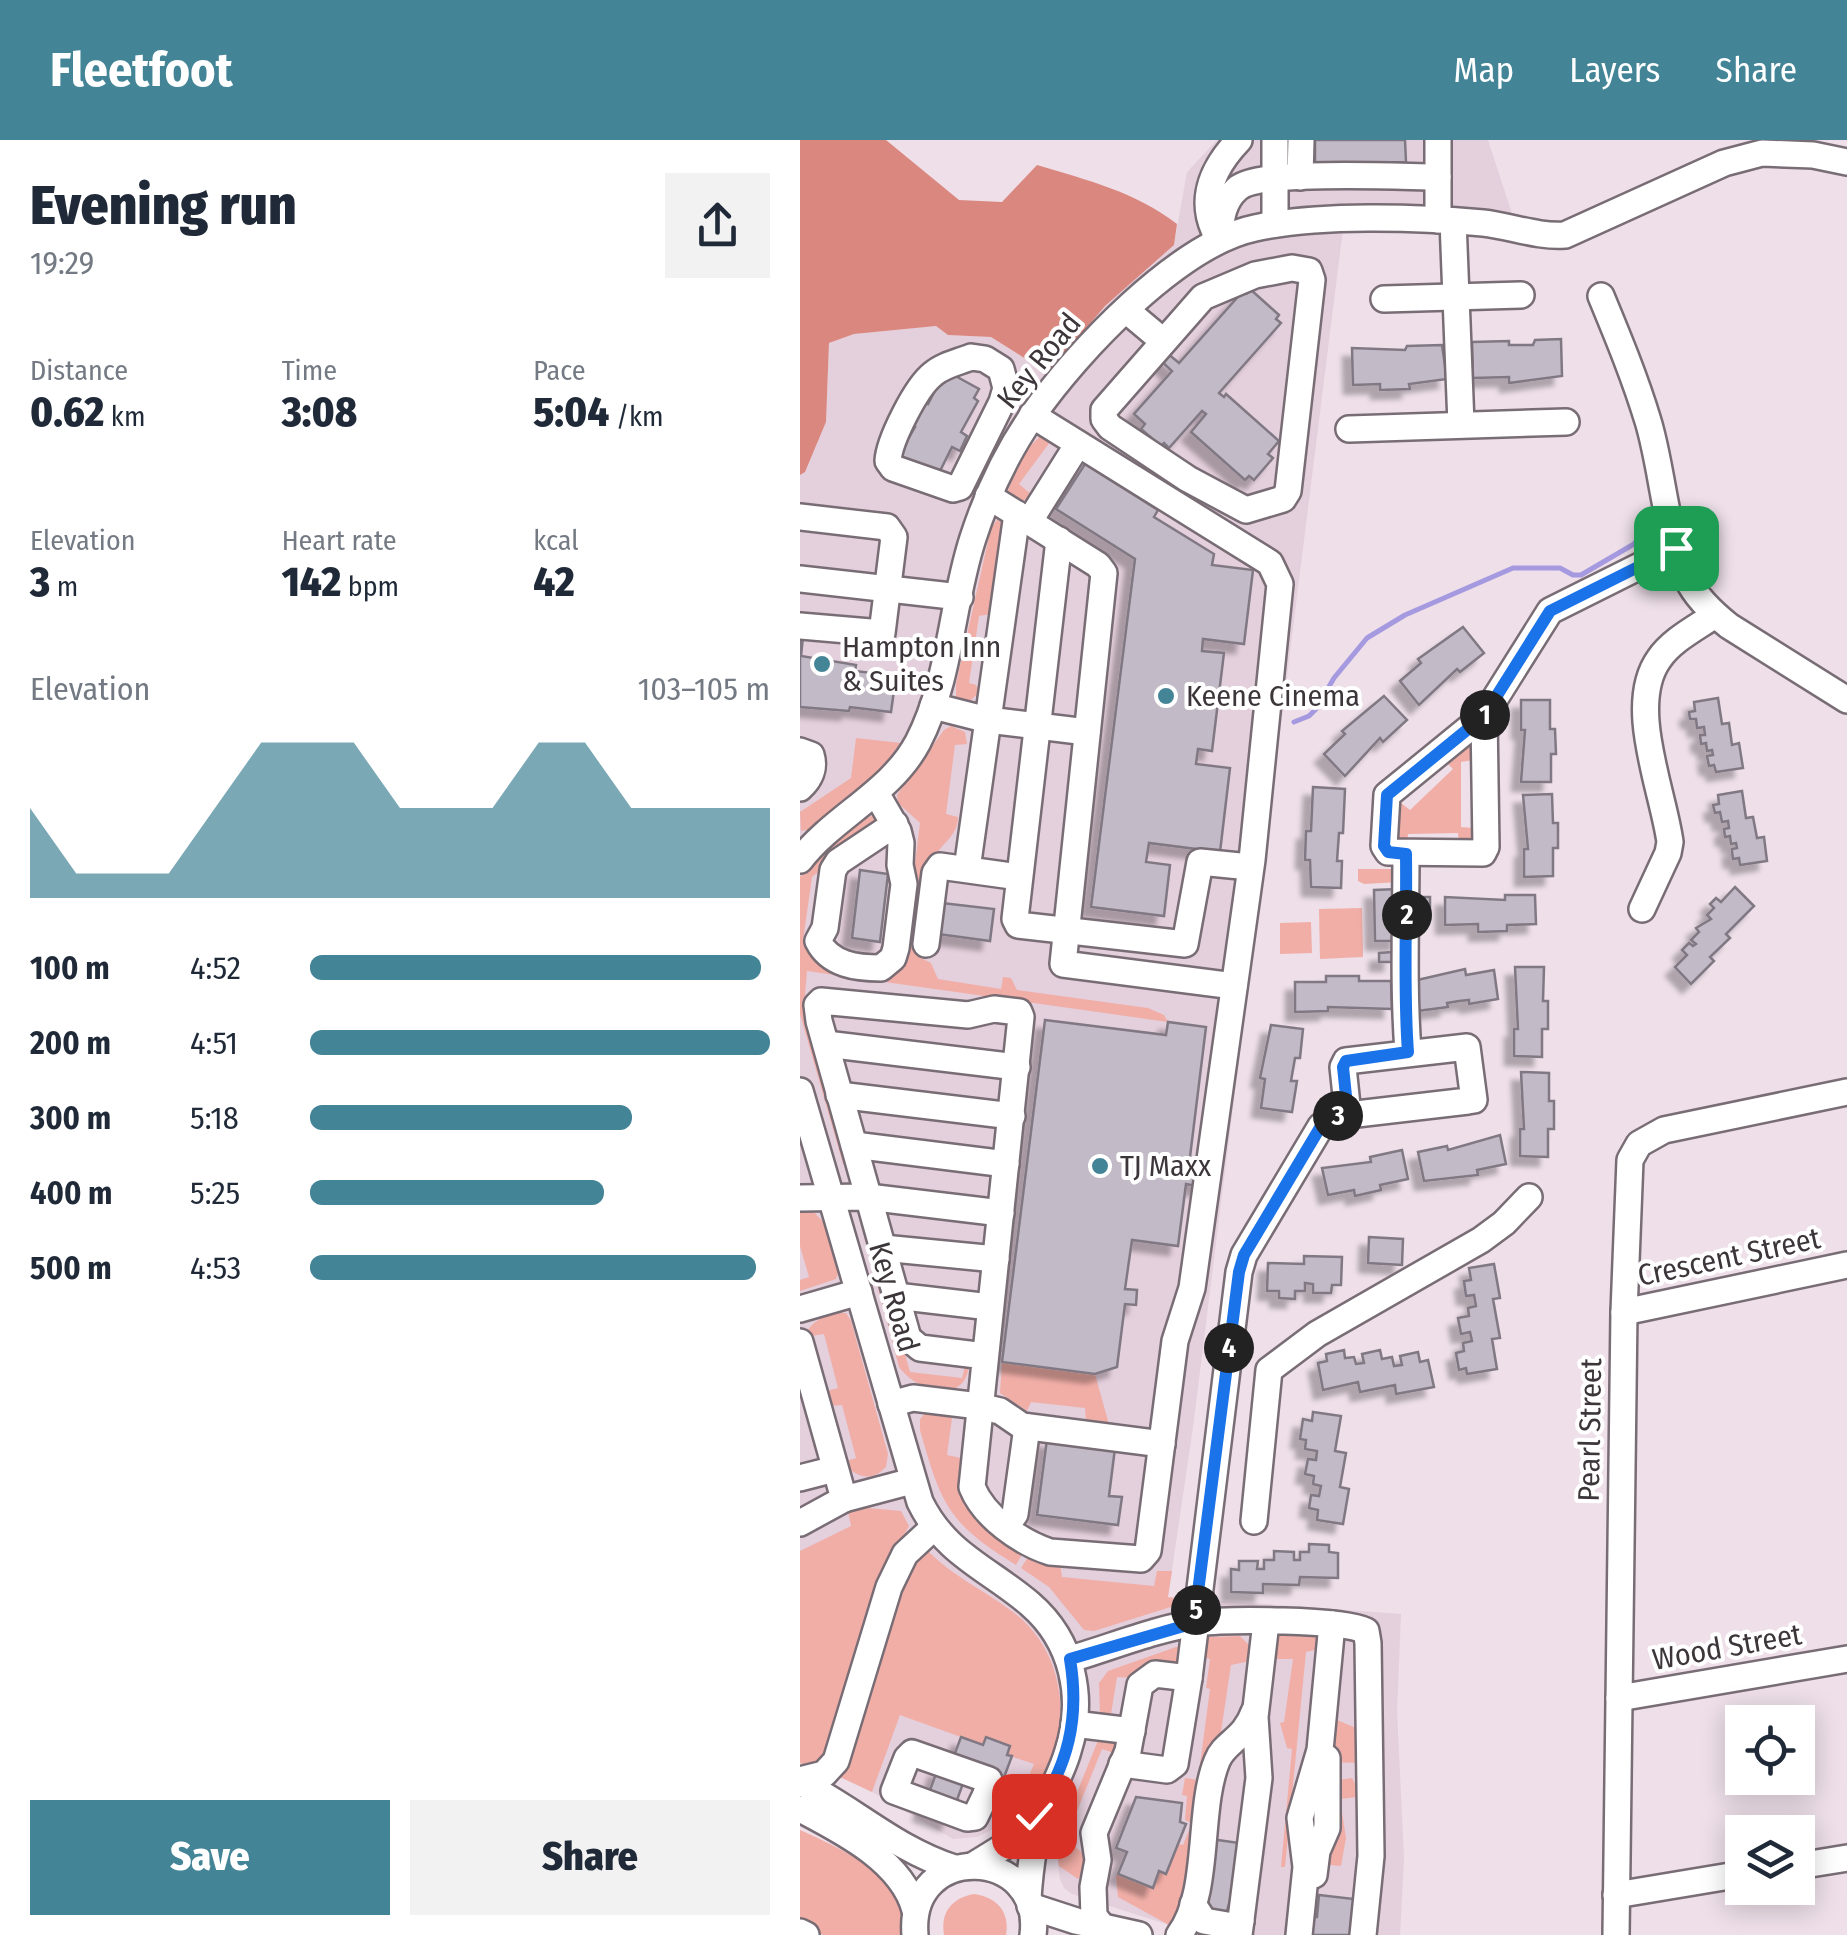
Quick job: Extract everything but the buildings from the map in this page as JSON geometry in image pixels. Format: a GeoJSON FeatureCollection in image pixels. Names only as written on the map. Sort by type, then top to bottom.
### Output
{"type":"FeatureCollection","features":[{"type":"Feature","properties":{"kind":"street"},"geometry":{"type":"LineString","coordinates":[[1264,183],[1275,140]]}},
{"type":"Feature","properties":{"kind":"street"},"geometry":{"type":"LineString","coordinates":[[1218,239],[1222,216],[1264,183],[1300,140]]}},
{"type":"Feature","properties":{"kind":"street"},"geometry":{"type":"LineString","coordinates":[[1438,140],[1438,177],[1456,297],[1461,424]]}},
{"type":"Feature","properties":{"kind":"street"},"geometry":{"type":"LineString","coordinates":[[1218,239],[1210,219],[1209,194],[1217,168],[1240,142],[1264,183],[1276,224]]}},
{"type":"Feature","properties":{"kind":"street","name":"Key Road"},"geometry":{"type":"LineString","coordinates":[[802,853],[876,793],[915,748],[946,666],[972,542],[988,496],[1027,425],[1126,310],[1169,272],[1218,239],[1276,224],[1325,220],[1445,220],[1565,235],[1724,163],[1762,153],[1813,155],[1847,162]]}},
{"type":"Feature","properties":{"kind":"street"},"geometry":{"type":"LineString","coordinates":[[1264,183],[1438,177]]}},
{"type":"Feature","properties":{"kind":"street"},"geometry":{"type":"LineString","coordinates":[[1304,268],[1312,275],[1288,491],[1283,498],[1249,510],[1242,508],[1188,479],[1106,423],[1107,404],[1163,341],[1203,297],[1229,283],[1274,270],[1304,268]]}},
{"type":"Feature","properties":{"kind":"street"},"geometry":{"type":"LineString","coordinates":[[1384,299],[1521,295]]}},
{"type":"Feature","properties":{"kind":"street"},"geometry":{"type":"LineString","coordinates":[[1601,296],[1649,424],[1676,548],[1688,582],[1715,615],[1847,700]]}},
{"type":"Feature","properties":{"kind":"street"},"geometry":{"type":"LineString","coordinates":[[1126,310],[1163,341]]}},
{"type":"Feature","properties":{"kind":"street"},"geometry":{"type":"LineString","coordinates":[[971,357],[985,359],[1001,369],[1006,388],[995,416],[958,489],[893,468],[888,462],[894,437],[925,382],[940,369],[971,357]]}},
{"type":"Feature","properties":{"kind":"street"},"geometry":{"type":"LineString","coordinates":[[985,1356],[916,1347],[908,1338],[817,1013],[821,1001],[968,1015],[999,1009],[1019,1012],[1017,1067],[972,1487],[982,1505],[1006,1526],[1050,1552],[1141,1559],[1148,1550],[1175,1342],[1192,1288],[1250,867],[1280,592],[1270,563],[1078,444],[995,416]]}},
{"type":"Feature","properties":{"kind":"street"},"geometry":{"type":"LineString","coordinates":[[1348,429],[1566,422]]}},
{"type":"Feature","properties":{"kind":"street"},"geometry":{"type":"LineString","coordinates":[[967,869],[1023,518],[1078,444]]}},
{"type":"Feature","properties":{"kind":"street"},"geometry":{"type":"LineString","coordinates":[[988,496],[1098,565],[1104,573],[1062,960],[1066,966],[1234,986]]}},
{"type":"Feature","properties":{"kind":"street"},"geometry":{"type":"LineString","coordinates":[[800,517],[887,527],[892,531],[889,589],[880,635],[800,626]]}},
{"type":"Feature","properties":{"kind":"street"},"geometry":{"type":"LineString","coordinates":[[1059,540],[1014,911],[1018,925],[1184,944],[1200,862],[1250,867]]}},
{"type":"Feature","properties":{"kind":"street"},"geometry":{"type":"LineString","coordinates":[[1484,716],[1483,853],[1388,852],[1384,846],[1387,795],[1484,716],[1550,611],[1676,548]]}},
{"type":"Feature","properties":{"kind":"street"},"geometry":{"type":"LineString","coordinates":[[800,579],[960,597]]}},
{"type":"Feature","properties":{"kind":"street"},"geometry":{"type":"LineString","coordinates":[[1642,909],[1670,842],[1646,724],[1649,675],[1668,648],[1715,615]]}},
{"type":"Feature","properties":{"kind":"street"},"geometry":{"type":"LineString","coordinates":[[934,706],[988,720],[1087,732]]}},
{"type":"Feature","properties":{"kind":"street"},"geometry":{"type":"LineString","coordinates":[[800,751],[811,754],[812,759],[808,779],[800,788]]}},
{"type":"Feature","properties":{"kind":"street"},"geometry":{"type":"LineString","coordinates":[[876,793],[895,824],[901,843],[904,884],[898,932],[893,958],[887,965],[849,965],[832,958],[818,941],[825,928],[833,870],[838,862],[895,824]]}},
{"type":"Feature","properties":{"kind":"street"},"geometry":{"type":"LineString","coordinates":[[1406,854],[1403,982],[1408,1052]]}},
{"type":"Feature","properties":{"kind":"street"},"geometry":{"type":"LineString","coordinates":[[926,944],[937,868],[1018,877]]}},
{"type":"Feature","properties":{"kind":"street"},"geometry":{"type":"LineString","coordinates":[[826,1044],[1017,1067]]}},
{"type":"Feature","properties":{"kind":"street"},"geometry":{"type":"LineString","coordinates":[[1122,1764],[1174,1768],[1244,1255],[1321,1126],[1338,1116],[1348,1115],[1474,1100],[1467,1046],[1346,1061],[1343,1067],[1348,1115]]}},
{"type":"Feature","properties":{"kind":"street","name":"Key Road"},"geometry":{"type":"LineString","coordinates":[[800,1090],[912,1481],[931,1524]]}},
{"type":"Feature","properties":{"kind":"street","name":"Pearl Street"},"geometry":{"type":"LineString","coordinates":[[1616,1935],[1624,1312],[1630,1160],[1639,1144],[1664,1130],[1847,1092]]}},
{"type":"Feature","properties":{"kind":"street"},"geometry":{"type":"LineString","coordinates":[[839,1095],[1012,1116]]}},
{"type":"Feature","properties":{"kind":"street"},"geometry":{"type":"LineString","coordinates":[[854,1145],[1006,1164]]}},
{"type":"Feature","properties":{"kind":"street"},"geometry":{"type":"LineString","coordinates":[[800,1198],[868,1197],[1001,1212]]}},
{"type":"Feature","properties":{"kind":"street"},"geometry":{"type":"LineString","coordinates":[[1226,1368],[1269,1370],[1317,1334],[1481,1240],[1529,1197]]}},
{"type":"Feature","properties":{"kind":"street"},"geometry":{"type":"LineString","coordinates":[[883,1248],[996,1259]]}},
{"type":"Feature","properties":{"kind":"street","name":"Crescent Street"},"geometry":{"type":"LineString","coordinates":[[1624,1312],[1847,1265]]}},
{"type":"Feature","properties":{"kind":"street"},"geometry":{"type":"LineString","coordinates":[[800,1309],[858,1292]]}},
{"type":"Feature","properties":{"kind":"street"},"geometry":{"type":"LineString","coordinates":[[896,1296],[990,1306]]}},
{"type":"Feature","properties":{"kind":"street"},"geometry":{"type":"LineString","coordinates":[[800,1342],[811,1424],[835,1469],[844,1499]]}},
{"type":"Feature","properties":{"kind":"street"},"geometry":{"type":"LineString","coordinates":[[1254,1521],[1269,1370]]}},
{"type":"Feature","properties":{"kind":"street"},"geometry":{"type":"LineString","coordinates":[[891,1404],[913,1398],[979,1406],[1000,1411],[1027,1427],[1162,1444]]}},
{"type":"Feature","properties":{"kind":"street"},"geometry":{"type":"LineString","coordinates":[[1006,1526],[1015,1514],[1027,1427]]}},
{"type":"Feature","properties":{"kind":"street"},"geometry":{"type":"LineString","coordinates":[[800,1478],[835,1469]]}},
{"type":"Feature","properties":{"kind":"street"},"geometry":{"type":"LineString","coordinates":[[800,1523],[844,1499],[912,1481]]}},
{"type":"Feature","properties":{"kind":"street"},"geometry":{"type":"LineString","coordinates":[[800,1781],[824,1774],[836,1762],[889,1587],[905,1554],[931,1524],[952,1548],[1042,1614],[1070,1659],[1075,1690],[1074,1724],[1030,1860],[1029,1902]]}},
{"type":"Feature","properties":{"kind":"street"},"geometry":{"type":"LineString","coordinates":[[1193,1904],[1204,1921],[1240,1928],[1260,1766],[1257,1702],[1266,1622]]}},
{"type":"Feature","properties":{"kind":"street"},"geometry":{"type":"LineString","coordinates":[[1070,1659],[1194,1623],[1266,1622],[1360,1628],[1368,1636],[1371,1856],[1363,1935]]}},
{"type":"Feature","properties":{"kind":"street"},"geometry":{"type":"LineString","coordinates":[[1299,1935],[1306,1867],[1300,1818],[1318,1758],[1332,1624]]}},
{"type":"Feature","properties":{"kind":"street","name":"Wood Street"},"geometry":{"type":"LineString","coordinates":[[1618,1698],[1847,1659]]}},
{"type":"Feature","properties":{"kind":"street"},"geometry":{"type":"LineString","coordinates":[[1100,1925],[1093,1908],[1098,1860],[1096,1828],[1122,1764],[1144,1679],[1155,1674],[1189,1678]]}},
{"type":"Feature","properties":{"kind":"street"},"geometry":{"type":"LineString","coordinates":[[1325,1699],[1329,1723],[1325,1782]]}},
{"type":"Feature","properties":{"kind":"street"},"geometry":{"type":"LineString","coordinates":[[1180,1935],[1193,1904],[1218,1759],[1247,1729],[1257,1702]]}},
{"type":"Feature","properties":{"kind":"street"},"geometry":{"type":"LineString","coordinates":[[1074,1724],[1132,1732]]}},
{"type":"Feature","properties":{"kind":"street"},"geometry":{"type":"LineString","coordinates":[[857,1816],[880,1818],[912,1753],[989,1780],[978,1814],[971,1818],[894,1791]]}},
{"type":"Feature","properties":{"kind":"street"},"geometry":{"type":"LineString","coordinates":[[1212,1784],[1223,1761],[1232,1757],[1243,1761],[1246,1803],[1253,1826]]}},
{"type":"Feature","properties":{"kind":"street"},"geometry":{"type":"LineString","coordinates":[[1308,1935],[1316,1857],[1311,1829],[1317,1794],[1337,1771],[1351,1770],[1362,1776],[1370,1788]]}},
{"type":"Feature","properties":{"kind":"street"},"geometry":{"type":"LineString","coordinates":[[800,1781],[916,1855],[991,1868],[1007,1875],[1029,1902],[1034,1916],[1033,1935]]}},
{"type":"Feature","properties":{"kind":"street"},"geometry":{"type":"LineString","coordinates":[[986,1794],[1026,1810],[1036,1810],[1047,1798]]}},
{"type":"Feature","properties":{"kind":"street"},"geometry":{"type":"LineString","coordinates":[[915,1922],[923,1892],[936,1877],[1008,1844],[1047,1798]]}},
{"type":"Feature","properties":{"kind":"street"},"geometry":{"type":"LineString","coordinates":[[800,1808],[889,1867],[910,1892],[915,1922]]}},
{"type":"Feature","properties":{"kind":"street"},"geometry":{"type":"LineString","coordinates":[[1815,1863],[1847,1858]]}},
{"type":"Feature","properties":{"kind":"street"},"geometry":{"type":"LineString","coordinates":[[1616,1895],[1725,1877]]}},
{"type":"Feature","properties":{"kind":"street"},"geometry":{"type":"LineString","coordinates":[[1029,1902],[1076,1921],[1138,1935]]}},
{"type":"Feature","properties":{"kind":"shaded area"},"geometry":{"type":"Polygon","coordinates":[[[800,140],[886,140],[959,200],[1002,202],[1037,165],[1145,203],[1177,224],[1174,245],[1105,306],[1048,373],[991,337],[948,335],[936,326],[854,334],[829,343],[826,422],[805,472],[800,475],[800,140]]]}},
{"type":"Feature","properties":{"kind":"shaded area"},"geometry":{"type":"Polygon","coordinates":[[[1217,140],[1488,140],[1517,229],[1344,221],[1193,1427],[1168,1597],[1401,1614],[1397,1711],[1404,1859],[1400,1935],[1189,1935],[1072,1894],[1060,1879],[1057,1855],[995,1828],[977,1837],[953,1839],[872,1792],[800,1759],[800,475],[805,472],[826,422],[829,343],[854,334],[936,326],[948,335],[991,337],[1048,373],[1105,306],[1174,245],[1187,172],[1217,140]]]}},
{"type":"Feature","properties":{"kind":"shaded area"},"geometry":{"type":"Polygon","coordinates":[[[1041,435],[1050,442],[1019,484],[1032,495],[1022,502],[1009,496],[1008,490],[1023,454],[1041,435]]]}},
{"type":"Feature","properties":{"kind":"shaded area"},"geometry":{"type":"Polygon","coordinates":[[[997,520],[1006,523],[991,614],[979,616],[969,683],[976,685],[979,692],[969,702],[961,703],[956,699],[956,684],[991,528],[997,520]]]}},
{"type":"Feature","properties":{"kind":"shaded area"},"geometry":{"type":"Polygon","coordinates":[[[951,726],[965,732],[967,744],[955,745],[946,814],[958,817],[957,824],[930,863],[922,884],[916,921],[917,956],[931,963],[938,979],[1001,989],[1003,977],[1011,978],[1017,990],[1148,1008],[1164,1015],[1168,1022],[807,971],[805,995],[853,1167],[850,1172],[843,1164],[800,1014],[800,877],[846,831],[877,815],[880,821],[812,877],[803,941],[806,946],[812,942],[844,969],[905,945],[920,823],[898,803],[897,795],[944,730],[951,726]]]}},
{"type":"Feature","properties":{"kind":"shaded area"},"geometry":{"type":"Polygon","coordinates":[[[856,738],[901,743],[879,771],[801,831],[800,812],[851,778],[856,738]]]}},
{"type":"Feature","properties":{"kind":"shaded area"},"geometry":{"type":"Polygon","coordinates":[[[1464,745],[1473,750],[1473,760],[1461,762],[1461,827],[1473,828],[1474,841],[1459,844],[1458,833],[1408,834],[1407,845],[1394,838],[1397,800],[1410,810],[1453,769],[1445,761],[1464,745]]]}},
{"type":"Feature","properties":{"kind":"shaded area"},"geometry":{"type":"Polygon","coordinates":[[[1358,869],[1395,869],[1400,882],[1364,884],[1358,881],[1358,869]]]}},
{"type":"Feature","properties":{"kind":"shaded area"},"geometry":{"type":"Polygon","coordinates":[[[1362,908],[1363,957],[1320,959],[1319,909],[1362,908]]]}},
{"type":"Feature","properties":{"kind":"shaded area"},"geometry":{"type":"Polygon","coordinates":[[[1311,922],[1312,953],[1280,954],[1280,923],[1311,922]]]}},
{"type":"Feature","properties":{"kind":"shaded area"},"geometry":{"type":"Polygon","coordinates":[[[800,1210],[813,1211],[825,1224],[838,1274],[836,1279],[800,1291],[800,1280],[809,1277],[800,1246],[800,1210]]]}},
{"type":"Feature","properties":{"kind":"shaded area"},"geometry":{"type":"Polygon","coordinates":[[[859,1217],[869,1225],[910,1372],[962,1378],[965,1366],[969,1366],[958,1386],[949,1390],[927,1388],[899,1367],[859,1217]]]}},
{"type":"Feature","properties":{"kind":"shaded area"},"geometry":{"type":"Polygon","coordinates":[[[846,1313],[888,1454],[886,1467],[869,1476],[858,1474],[843,1462],[856,1458],[842,1405],[830,1406],[827,1391],[838,1388],[824,1334],[811,1336],[807,1332],[824,1317],[846,1313]]]}},
{"type":"Feature","properties":{"kind":"shaded area"},"geometry":{"type":"Polygon","coordinates":[[[1002,1362],[1095,1374],[1110,1428],[1086,1424],[1085,1408],[1031,1402],[1027,1411],[1000,1393],[1002,1362]]]}},
{"type":"Feature","properties":{"kind":"shaded area"},"geometry":{"type":"Polygon","coordinates":[[[928,1410],[963,1416],[952,1418],[947,1455],[961,1458],[962,1500],[971,1512],[1024,1551],[1016,1565],[962,1524],[942,1495],[920,1430],[920,1419],[928,1410]]]}},
{"type":"Feature","properties":{"kind":"shaded area"},"geometry":{"type":"Polygon","coordinates":[[[857,1507],[901,1511],[909,1526],[888,1564],[831,1754],[810,1768],[800,1763],[800,1551],[851,1526],[848,1511],[857,1507]]]}},
{"type":"Feature","properties":{"kind":"shaded area"},"geometry":{"type":"Polygon","coordinates":[[[926,1549],[1013,1612],[1044,1647],[1053,1668],[1059,1690],[1058,1736],[1041,1779],[1027,1797],[1021,1794],[1034,1764],[1007,1755],[1010,1746],[986,1737],[983,1745],[900,1715],[872,1792],[836,1775],[894,1603],[919,1551],[926,1549]]]}},
{"type":"Feature","properties":{"kind":"shaded area"},"geometry":{"type":"Polygon","coordinates":[[[1030,1554],[1060,1563],[1062,1577],[1154,1586],[1157,1571],[1172,1571],[1168,1597],[1180,1599],[1174,1606],[1094,1631],[1084,1630],[1049,1587],[1021,1568],[1030,1554]]]}},
{"type":"Feature","properties":{"kind":"shaded area"},"geometry":{"type":"Polygon","coordinates":[[[1274,1633],[1315,1634],[1319,1649],[1306,1652],[1285,1867],[1281,1867],[1292,1749],[1287,1748],[1280,1723],[1284,1722],[1293,1659],[1272,1659],[1274,1633]]]}},
{"type":"Feature","properties":{"kind":"shaded area"},"geometry":{"type":"Polygon","coordinates":[[[1240,1636],[1251,1647],[1250,1661],[1231,1665],[1221,1732],[1238,1730],[1175,1921],[1169,1925],[1118,1897],[1116,1876],[1153,1888],[1159,1871],[1165,1874],[1178,1844],[1183,1845],[1192,1823],[1185,1820],[1187,1796],[1182,1795],[1185,1778],[1198,1780],[1210,1689],[1206,1688],[1210,1659],[1200,1656],[1201,1644],[1209,1637],[1240,1636]]]}},
{"type":"Feature","properties":{"kind":"shaded area"},"geometry":{"type":"Polygon","coordinates":[[[1184,1647],[1184,1663],[1161,1663],[1134,1676],[1117,1677],[1111,1714],[1126,1716],[1123,1719],[1100,1716],[1099,1683],[1108,1671],[1184,1647]]]}},
{"type":"Feature","properties":{"kind":"shaded area"},"geometry":{"type":"Polygon","coordinates":[[[1337,1720],[1356,1728],[1357,1763],[1332,1762],[1337,1720]]]}},
{"type":"Feature","properties":{"kind":"shaded area"},"geometry":{"type":"Polygon","coordinates":[[[1099,1738],[1113,1741],[1117,1747],[1114,1753],[1102,1749],[1065,1841],[1077,1848],[1086,1861],[1078,1879],[1059,1866],[1056,1844],[1099,1738]]]}},
{"type":"Feature","properties":{"kind":"shaded area"},"geometry":{"type":"Polygon","coordinates":[[[1352,1778],[1360,1793],[1340,1799],[1346,1838],[1341,1866],[1320,1864],[1338,1780],[1352,1778]]]}},
{"type":"Feature","properties":{"kind":"shaded area"},"geometry":{"type":"Polygon","coordinates":[[[800,1830],[857,1859],[884,1880],[900,1903],[902,1935],[823,1935],[800,1924],[800,1830]]]}},
{"type":"Feature","properties":{"kind":"shaded area"},"geometry":{"type":"Polygon","coordinates":[[[974,1894],[989,1898],[1000,1907],[1006,1919],[1006,1935],[944,1935],[949,1907],[974,1894]]]}},
{"type":"Feature","properties":{"kind":"waterway"},"geometry":{"type":"LineString","coordinates":[[1294,722],[1316,709],[1334,678],[1367,638],[1405,615],[1513,568],[1560,568],[1581,575],[1634,544],[1658,512]]}},
{"type":"Feature","properties":{"kind":"place","name":"Hampton Inn & Suites"},"geometry":{"type":"Point","coordinates":[822,664]}},
{"type":"Feature","properties":{"kind":"place","name":"Keene Cinema"},"geometry":{"type":"Point","coordinates":[1166,696]}},
{"type":"Feature","properties":{"kind":"place","name":"TJ Maxx"},"geometry":{"type":"Point","coordinates":[1100,1166]}},
{"type":"Feature","properties":{"kind":"route"},"geometry":{"type":"LineString","coordinates":[[1034,1816],[1051,1791],[1074,1724],[1075,1690],[1070,1659],[1194,1623],[1244,1255],[1321,1126],[1348,1115],[1343,1067],[1346,1061],[1408,1052],[1403,982],[1407,944],[1406,854],[1388,852],[1384,846],[1387,795],[1484,716],[1550,611],[1676,548]]}}]}
